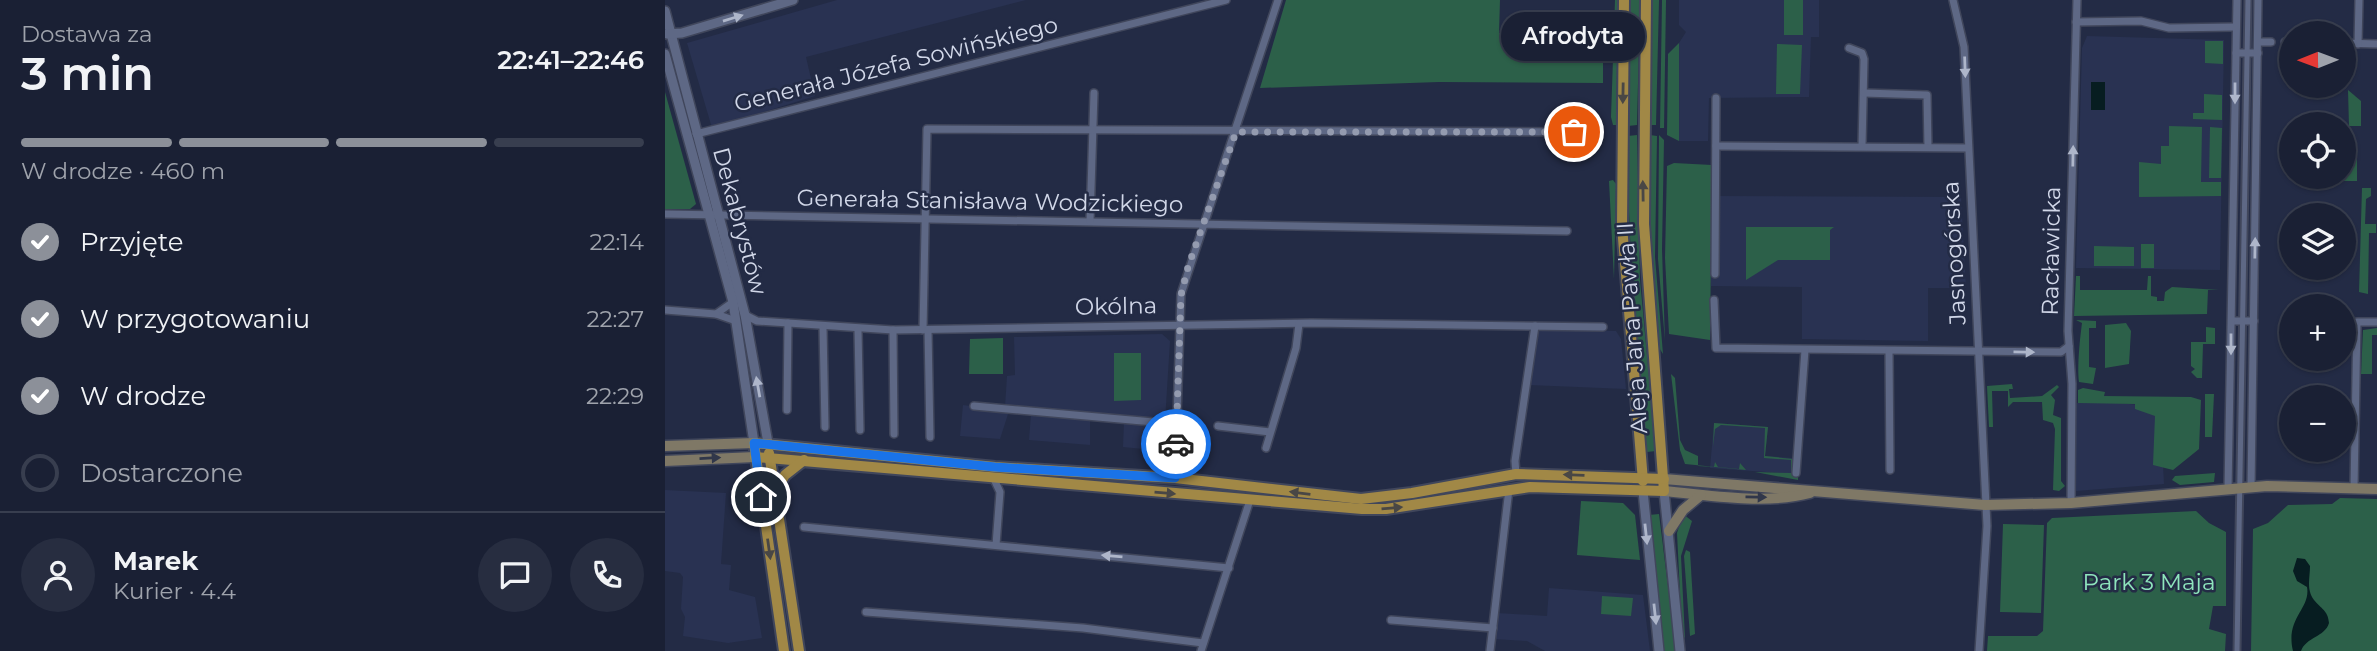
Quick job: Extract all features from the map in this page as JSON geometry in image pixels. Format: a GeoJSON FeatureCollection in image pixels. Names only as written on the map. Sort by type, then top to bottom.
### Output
{"type":"FeatureCollection","features":[{"type":"Feature","properties":{"kind":"main road","name":"Aleja Jana Pawła II"},"geometry":{"type":"LineString","coordinates":[[1624,0],[1622,226],[1643,491]]}},
{"type":"Feature","properties":{"kind":"main road","name":"Aleja Jana Pawła II"},"geometry":{"type":"LineString","coordinates":[[1646,0],[1643,176],[1646,274],[1664,491]]}},
{"type":"Feature","properties":{"kind":"main road"},"geometry":{"type":"LineString","coordinates":[[754,443],[785,651]]}},
{"type":"Feature","properties":{"kind":"main road"},"geometry":{"type":"LineString","coordinates":[[665,446],[768,443],[995,467],[1175,478],[1361,499],[1412,494],[1516,474],[1642,477],[1798,488],[1811,493]]}},
{"type":"Feature","properties":{"kind":"main road"},"geometry":{"type":"LineString","coordinates":[[768,443],[799,651]]}},
{"type":"Feature","properties":{"kind":"main road"},"geometry":{"type":"LineString","coordinates":[[665,461],[769,457],[1250,500],[1386,509],[1509,489],[1565,487],[1701,495],[1786,497],[1811,493],[1985,505],[2071,503],[2251,488],[2377,489]]}},
{"type":"Feature","properties":{"kind":"main road"},"geometry":{"type":"LineString","coordinates":[[775,492],[785,475],[804,460]]}},
{"type":"Feature","properties":{"kind":"main road"},"geometry":{"type":"LineString","coordinates":[[1668,531],[1683,510],[1701,495]]}},
{"type":"Feature","properties":{"kind":"street"},"geometry":{"type":"LineString","coordinates":[[668,34],[793,0]]}},
{"type":"Feature","properties":{"kind":"street","name":"Generała Józefa Sowińskiego"},"geometry":{"type":"LineString","coordinates":[[696,134],[1226,0]]}},
{"type":"Feature","properties":{"kind":"street"},"geometry":{"type":"LineString","coordinates":[[1175,478],[1178,324],[1188,267],[1236,132],[1278,0]]}},
{"type":"Feature","properties":{"kind":"street","name":"Jasnogórska"},"geometry":{"type":"LineString","coordinates":[[1953,0],[1963,36],[1987,526],[1979,651]]}},
{"type":"Feature","properties":{"kind":"street","name":"Racławicka"},"geometry":{"type":"LineString","coordinates":[[2071,503],[2073,384],[2069,346],[2077,0]]}},
{"type":"Feature","properties":{"kind":"street"},"geometry":{"type":"LineString","coordinates":[[2237,0],[2232,321],[2237,651]]}},
{"type":"Feature","properties":{"kind":"street"},"geometry":{"type":"LineString","coordinates":[[2234,489],[2242,321],[2248,0]]}},
{"type":"Feature","properties":{"kind":"street"},"geometry":{"type":"LineString","coordinates":[[2251,488],[2258,0]]}},
{"type":"Feature","properties":{"kind":"street"},"geometry":{"type":"LineString","coordinates":[[2359,0],[2358,44],[2377,44]]}},
{"type":"Feature","properties":{"kind":"street","name":"Dekabrystów"},"geometry":{"type":"LineString","coordinates":[[665,11],[668,34],[696,134],[733,302],[754,443]]}},
{"type":"Feature","properties":{"kind":"street"},"geometry":{"type":"LineString","coordinates":[[2076,22],[2141,21],[2169,28],[2235,27]]}},
{"type":"Feature","properties":{"kind":"street"},"geometry":{"type":"LineString","coordinates":[[2258,42],[2271,42]]}},
{"type":"Feature","properties":{"kind":"street"},"geometry":{"type":"LineString","coordinates":[[1849,48],[1863,55],[1862,146]]}},
{"type":"Feature","properties":{"kind":"street"},"geometry":{"type":"LineString","coordinates":[[2235,53],[2258,53]]}},
{"type":"Feature","properties":{"kind":"street","name":"Dekabrystów"},"geometry":{"type":"LineString","coordinates":[[665,54],[745,315],[768,443]]}},
{"type":"Feature","properties":{"kind":"street"},"geometry":{"type":"LineString","coordinates":[[1090,221],[1094,93]]}},
{"type":"Feature","properties":{"kind":"street"},"geometry":{"type":"LineString","coordinates":[[1864,93],[1927,95],[1928,147]]}},
{"type":"Feature","properties":{"kind":"street"},"geometry":{"type":"LineString","coordinates":[[1715,274],[1716,98]]}},
{"type":"Feature","properties":{"kind":"street"},"geometry":{"type":"LineString","coordinates":[[930,437],[925,330],[927,129],[1094,132],[1596,132]]}},
{"type":"Feature","properties":{"kind":"street"},"geometry":{"type":"LineString","coordinates":[[1716,146],[1968,148]]}},
{"type":"Feature","properties":{"kind":"street","name":"Generała Stanisława Wodzickiego"},"geometry":{"type":"LineString","coordinates":[[665,214],[1567,231]]}},
{"type":"Feature","properties":{"kind":"street"},"geometry":{"type":"LineString","coordinates":[[1714,300],[1716,348],[2061,352],[2069,346]]}},
{"type":"Feature","properties":{"kind":"street"},"geometry":{"type":"LineString","coordinates":[[716,314],[733,302]]}},
{"type":"Feature","properties":{"kind":"street"},"geometry":{"type":"LineString","coordinates":[[665,310],[716,314],[736,321]]}},
{"type":"Feature","properties":{"kind":"street","name":"Okólna"},"geometry":{"type":"LineString","coordinates":[[745,315],[757,321],[858,330],[1178,324],[1603,327]]}},
{"type":"Feature","properties":{"kind":"street"},"geometry":{"type":"LineString","coordinates":[[748,331],[757,321]]}},
{"type":"Feature","properties":{"kind":"street"},"geometry":{"type":"LineString","coordinates":[[2232,321],[2254,321]]}},
{"type":"Feature","properties":{"kind":"street"},"geometry":{"type":"LineString","coordinates":[[2354,488],[2357,323],[2377,322]]}},
{"type":"Feature","properties":{"kind":"street"},"geometry":{"type":"LineString","coordinates":[[787,410],[788,323]]}},
{"type":"Feature","properties":{"kind":"street"},"geometry":{"type":"LineString","coordinates":[[1266,448],[1296,348],[1299,324]]}},
{"type":"Feature","properties":{"kind":"street"},"geometry":{"type":"LineString","coordinates":[[1516,474],[1515,461],[1535,326]]}},
{"type":"Feature","properties":{"kind":"street"},"geometry":{"type":"LineString","coordinates":[[823,327],[825,427]]}},
{"type":"Feature","properties":{"kind":"street"},"geometry":{"type":"LineString","coordinates":[[858,330],[860,430]]}},
{"type":"Feature","properties":{"kind":"street"},"geometry":{"type":"LineString","coordinates":[[893,330],[894,434]]}},
{"type":"Feature","properties":{"kind":"street"},"geometry":{"type":"LineString","coordinates":[[1796,473],[1805,350]]}},
{"type":"Feature","properties":{"kind":"street"},"geometry":{"type":"LineString","coordinates":[[1889,351],[1889,470]]}},
{"type":"Feature","properties":{"kind":"street"},"geometry":{"type":"LineString","coordinates":[[974,407],[1176,424]]}},
{"type":"Feature","properties":{"kind":"street"},"geometry":{"type":"LineString","coordinates":[[1218,426],[1270,432]]}},
{"type":"Feature","properties":{"kind":"street"},"geometry":{"type":"LineString","coordinates":[[993,477],[1000,492],[996,545]]}},
{"type":"Feature","properties":{"kind":"street"},"geometry":{"type":"LineString","coordinates":[[1000,492],[1013,479]]}},
{"type":"Feature","properties":{"kind":"street"},"geometry":{"type":"LineString","coordinates":[[1490,651],[1509,489]]}},
{"type":"Feature","properties":{"kind":"street","name":"Aleja Jana Pawła II"},"geometry":{"type":"LineString","coordinates":[[1643,491],[1659,651]]}},
{"type":"Feature","properties":{"kind":"street","name":"Aleja Jana Pawła II"},"geometry":{"type":"LineString","coordinates":[[1664,491],[1680,651]]}},
{"type":"Feature","properties":{"kind":"street"},"geometry":{"type":"LineString","coordinates":[[866,612],[1083,628],[1202,647],[1250,500]]}},
{"type":"Feature","properties":{"kind":"street"},"geometry":{"type":"LineString","coordinates":[[804,527],[1229,568]]}},
{"type":"Feature","properties":{"kind":"street"},"geometry":{"type":"LineString","coordinates":[[1391,620],[1493,628]]}},
{"type":"Feature","properties":{"kind":"shaded area"},"geometry":{"type":"Polygon","coordinates":[[[837,0],[1026,0],[806,57],[815,96],[712,128],[687,43],[837,0]]]}},
{"type":"Feature","properties":{"kind":"shaded area"},"geometry":{"type":"Polygon","coordinates":[[[1679,0],[1819,0],[1819,37],[1811,37],[1809,97],[1709,98],[1708,141],[1679,141],[1679,43],[1686,32],[1679,25],[1679,0]]]}},
{"type":"Feature","properties":{"kind":"shaded area"},"geometry":{"type":"Polygon","coordinates":[[[2087,36],[2224,40],[2220,270],[2076,268],[2082,48],[2087,36]]]}},
{"type":"Feature","properties":{"kind":"shaded area"},"geometry":{"type":"Polygon","coordinates":[[[2091,82],[2105,82],[2105,110],[2091,110],[2091,82]]]}},
{"type":"Feature","properties":{"kind":"shaded area"},"geometry":{"type":"Polygon","coordinates":[[[1711,196],[1961,197],[1966,288],[1928,288],[1928,341],[1802,339],[1802,287],[1711,286],[1711,196]]]}},
{"type":"Feature","properties":{"kind":"shaded area"},"geometry":{"type":"Polygon","coordinates":[[[1543,329],[1616,331],[1621,339],[1626,389],[1529,385],[1536,334],[1543,329]]]}},
{"type":"Feature","properties":{"kind":"shaded area"},"geometry":{"type":"Polygon","coordinates":[[[1162,334],[1170,341],[1165,421],[1005,407],[1007,376],[1015,375],[1014,337],[1162,334]]]}},
{"type":"Feature","properties":{"kind":"shaded area"},"geometry":{"type":"Polygon","coordinates":[[[2109,402],[2160,407],[2164,484],[2076,491],[2069,403],[2109,402]]]}},
{"type":"Feature","properties":{"kind":"shaded area"},"geometry":{"type":"Polygon","coordinates":[[[963,405],[1009,411],[1000,439],[960,436],[963,405]]]}},
{"type":"Feature","properties":{"kind":"shaded area"},"geometry":{"type":"Polygon","coordinates":[[[1031,414],[1090,419],[1090,445],[1029,440],[1031,414]]]}},
{"type":"Feature","properties":{"kind":"shaded area"},"geometry":{"type":"Polygon","coordinates":[[[1124,422],[1164,426],[1163,451],[1123,447],[1124,422]]]}},
{"type":"Feature","properties":{"kind":"shaded area"},"geometry":{"type":"Polygon","coordinates":[[[1714,423],[1768,427],[1765,456],[1793,458],[1792,474],[1710,468],[1714,423]]]}},
{"type":"Feature","properties":{"kind":"shaded area"},"geometry":{"type":"Polygon","coordinates":[[[665,490],[726,493],[721,564],[731,565],[729,590],[755,597],[762,638],[728,643],[683,636],[683,577],[680,573],[665,571],[665,490]]]}},
{"type":"Feature","properties":{"kind":"shaded area"},"geometry":{"type":"Polygon","coordinates":[[[2297,558],[2305,559],[2310,566],[2310,592],[2326,612],[2329,623],[2324,631],[2303,646],[2301,651],[2293,651],[2292,630],[2307,595],[2307,587],[2297,581],[2293,571],[2297,558]]]}},
{"type":"Feature","properties":{"kind":"shaded area"},"geometry":{"type":"Polygon","coordinates":[[[1549,588],[1643,595],[1650,651],[1545,651],[1527,641],[1494,639],[1497,613],[1547,616],[1549,588]]]}},
{"type":"Feature","properties":{"kind":"green space"},"geometry":{"type":"Polygon","coordinates":[[[1286,0],[1500,0],[1499,33],[1599,32],[1599,27],[1603,27],[1603,83],[1439,82],[1260,88],[1286,0]]]}},
{"type":"Feature","properties":{"kind":"green space"},"geometry":{"type":"Polygon","coordinates":[[[1615,0],[1618,0],[1616,125],[1613,125],[1611,117],[1615,0]]]}},
{"type":"Feature","properties":{"kind":"green space"},"geometry":{"type":"Polygon","coordinates":[[[1630,0],[1640,0],[1637,125],[1628,126],[1630,0]]]}},
{"type":"Feature","properties":{"kind":"green space"},"geometry":{"type":"Polygon","coordinates":[[[1652,0],[1659,0],[1656,125],[1650,125],[1652,0]]]}},
{"type":"Feature","properties":{"kind":"green space"},"geometry":{"type":"Polygon","coordinates":[[[1662,0],[1666,0],[1664,128],[1660,128],[1662,0]]]}},
{"type":"Feature","properties":{"kind":"green space"},"geometry":{"type":"Polygon","coordinates":[[[1784,0],[1803,0],[1803,35],[1784,35],[1784,0]]]}},
{"type":"Feature","properties":{"kind":"green space"},"geometry":{"type":"Polygon","coordinates":[[[2205,41],[2223,41],[2223,64],[2205,63],[2205,41]]]}},
{"type":"Feature","properties":{"kind":"green space"},"geometry":{"type":"Polygon","coordinates":[[[1679,43],[1679,141],[1667,135],[1668,54],[1679,43]]]}},
{"type":"Feature","properties":{"kind":"green space"},"geometry":{"type":"Polygon","coordinates":[[[1777,44],[1802,45],[1800,94],[1776,94],[1777,44]]]}},
{"type":"Feature","properties":{"kind":"green space"},"geometry":{"type":"Polygon","coordinates":[[[665,92],[696,204],[690,209],[665,209],[665,92]]]}},
{"type":"Feature","properties":{"kind":"green space"},"geometry":{"type":"Polygon","coordinates":[[[2204,94],[2222,95],[2222,120],[2193,119],[2193,113],[2204,113],[2204,94]]]}},
{"type":"Feature","properties":{"kind":"green space"},"geometry":{"type":"Polygon","coordinates":[[[2356,97],[2361,101],[2361,126],[2356,126],[2356,112],[2349,112],[2348,98],[2356,97]]]}},
{"type":"Feature","properties":{"kind":"green space"},"geometry":{"type":"Polygon","coordinates":[[[2169,126],[2202,127],[2201,182],[2221,182],[2221,196],[2139,197],[2139,162],[2161,164],[2161,146],[2169,146],[2169,126]]]}},
{"type":"Feature","properties":{"kind":"green space"},"geometry":{"type":"Polygon","coordinates":[[[2210,127],[2222,128],[2221,178],[2209,178],[2210,127]]]}},
{"type":"Feature","properties":{"kind":"green space"},"geometry":{"type":"Polygon","coordinates":[[[1637,135],[1640,280],[1656,451],[1647,452],[1629,215],[1628,136],[1637,135]]]}},
{"type":"Feature","properties":{"kind":"green space"},"geometry":{"type":"Polygon","coordinates":[[[1650,135],[1657,136],[1655,257],[1663,354],[1658,346],[1649,213],[1650,135]]]}},
{"type":"Feature","properties":{"kind":"green space"},"geometry":{"type":"Polygon","coordinates":[[[1659,135],[1664,140],[1662,249],[1665,341],[1658,259],[1659,135]]]}},
{"type":"Feature","properties":{"kind":"green space"},"geometry":{"type":"Polygon","coordinates":[[[1674,163],[1712,165],[1710,340],[1669,334],[1665,258],[1667,166],[1674,163]]]}},
{"type":"Feature","properties":{"kind":"green space"},"geometry":{"type":"Polygon","coordinates":[[[1613,180],[1616,184],[1614,279],[1609,181],[1613,180]]]}},
{"type":"Feature","properties":{"kind":"green space"},"geometry":{"type":"Polygon","coordinates":[[[2362,188],[2371,188],[2371,196],[2366,199],[2365,224],[2376,224],[2376,233],[2369,233],[2368,294],[2359,292],[2362,188]]]}},
{"type":"Feature","properties":{"kind":"green space"},"geometry":{"type":"Polygon","coordinates":[[[1746,227],[1834,227],[1830,230],[1830,260],[1778,260],[1746,280],[1746,227]]]}},
{"type":"Feature","properties":{"kind":"green space"},"geometry":{"type":"Polygon","coordinates":[[[2141,244],[2154,244],[2154,268],[2141,268],[2141,244]]]}},
{"type":"Feature","properties":{"kind":"green space"},"geometry":{"type":"Polygon","coordinates":[[[2094,246],[2134,247],[2134,266],[2094,266],[2094,246]]]}},
{"type":"Feature","properties":{"kind":"green space"},"geometry":{"type":"Polygon","coordinates":[[[2076,276],[2080,276],[2080,290],[2147,290],[2148,276],[2151,276],[2151,296],[2157,297],[2157,301],[2164,301],[2165,292],[2172,287],[2219,290],[2208,290],[2207,314],[2074,316],[2076,276]]]}},
{"type":"Feature","properties":{"kind":"green space"},"geometry":{"type":"Polygon","coordinates":[[[2076,320],[2096,321],[2096,328],[2089,328],[2089,367],[2096,368],[2093,384],[2079,382],[2082,323],[2076,320]]]}},
{"type":"Feature","properties":{"kind":"green space"},"geometry":{"type":"Polygon","coordinates":[[[2126,323],[2131,331],[2129,364],[2105,368],[2105,325],[2126,323]]]}},
{"type":"Feature","properties":{"kind":"green space"},"geometry":{"type":"Polygon","coordinates":[[[2206,327],[2215,328],[2215,344],[2203,344],[2202,378],[2197,378],[2191,372],[2195,369],[2191,366],[2191,342],[2206,342],[2206,327]]]}},
{"type":"Feature","properties":{"kind":"green space"},"geometry":{"type":"Polygon","coordinates":[[[2377,328],[2377,335],[2372,335],[2372,374],[2361,374],[2363,330],[2377,328]]]}},
{"type":"Feature","properties":{"kind":"green space"},"geometry":{"type":"Polygon","coordinates":[[[1003,338],[1003,374],[969,374],[970,339],[1003,338]]]}},
{"type":"Feature","properties":{"kind":"green space"},"geometry":{"type":"Polygon","coordinates":[[[1114,353],[1141,353],[1141,400],[1114,401],[1114,353]]]}},
{"type":"Feature","properties":{"kind":"green space"},"geometry":{"type":"Polygon","coordinates":[[[1671,374],[1675,378],[1680,440],[1685,450],[1698,456],[1698,465],[1685,464],[1680,450],[1671,374]]]}},
{"type":"Feature","properties":{"kind":"green space"},"geometry":{"type":"Polygon","coordinates":[[[2012,384],[2013,389],[2009,389],[2010,398],[2042,396],[2057,385],[2059,387],[2051,395],[2055,400],[2053,415],[2061,418],[2061,481],[2065,486],[2059,491],[2053,490],[2055,429],[2053,423],[2043,420],[2042,402],[2013,402],[2008,407],[2008,391],[1992,391],[1993,427],[1989,427],[1987,386],[2012,384]]]}},
{"type":"Feature","properties":{"kind":"green space"},"geometry":{"type":"Polygon","coordinates":[[[2083,388],[2105,392],[2104,396],[2191,397],[2201,400],[2199,449],[2173,470],[2153,465],[2155,416],[2135,409],[2135,404],[2078,403],[2078,390],[2083,388]]]}},
{"type":"Feature","properties":{"kind":"green space"},"geometry":{"type":"Polygon","coordinates":[[[2205,394],[2214,394],[2212,437],[2205,437],[2205,394]]]}},
{"type":"Feature","properties":{"kind":"green space"},"geometry":{"type":"Polygon","coordinates":[[[1714,423],[1768,427],[1765,456],[1793,459],[1793,475],[1798,475],[1798,480],[1755,472],[1791,473],[1791,460],[1764,458],[1765,428],[1721,425],[1715,429],[1713,447],[1714,423]]]}},
{"type":"Feature","properties":{"kind":"green space"},"geometry":{"type":"Polygon","coordinates":[[[1715,462],[1718,467],[1739,469],[1740,463],[1746,470],[1714,467],[1715,462]]]}},
{"type":"Feature","properties":{"kind":"green space"},"geometry":{"type":"Polygon","coordinates":[[[2215,473],[2214,482],[2180,485],[2172,480],[2175,476],[2215,473]]]}},
{"type":"Feature","properties":{"kind":"green space"},"geometry":{"type":"Polygon","coordinates":[[[2340,498],[2377,499],[2377,651],[2251,651],[2253,529],[2268,523],[2288,505],[2332,504],[2340,498]]]}},
{"type":"Feature","properties":{"kind":"green space"},"geometry":{"type":"Polygon","coordinates":[[[1581,501],[1623,503],[1635,515],[1640,560],[1577,555],[1581,501]]]}},
{"type":"Feature","properties":{"kind":"green space","name":"Park 3 Maja"},"geometry":{"type":"Polygon","coordinates":[[[2196,511],[2209,523],[2226,532],[2226,606],[2213,606],[2209,629],[2226,634],[2225,651],[1987,651],[1988,636],[2037,636],[2043,631],[2047,523],[2052,518],[2196,511]]]}},
{"type":"Feature","properties":{"kind":"green space"},"geometry":{"type":"Polygon","coordinates":[[[1659,514],[1676,651],[1662,651],[1649,515],[1659,514]]]}},
{"type":"Feature","properties":{"kind":"green space"},"geometry":{"type":"Polygon","coordinates":[[[1683,514],[1692,521],[1681,556],[1685,638],[1682,635],[1677,533],[1683,514]]]}},
{"type":"Feature","properties":{"kind":"green space"},"geometry":{"type":"Polygon","coordinates":[[[2003,524],[2044,525],[2041,613],[2000,612],[2003,524]]]}},
{"type":"Feature","properties":{"kind":"green space"},"geometry":{"type":"Polygon","coordinates":[[[1686,550],[1690,552],[1695,634],[1690,636],[1684,556],[1686,550]]]}},
{"type":"Feature","properties":{"kind":"green space"},"geometry":{"type":"Polygon","coordinates":[[[1602,596],[1633,598],[1631,616],[1601,614],[1602,596]]]}},
{"type":"Feature","properties":{"kind":"way so far"},"geometry":{"type":"LineString","coordinates":[[1176,444],[1181,295],[1188,267],[1236,132],[1574,132]]}},
{"type":"Feature","properties":{"kind":"place","name":"Afrodyta"},"geometry":{"type":"Point","coordinates":[1574,132]}},
{"type":"Feature","properties":{"kind":"route"},"geometry":{"type":"LineString","coordinates":[[761,497],[754,443],[995,467],[1175,478],[1176,444]]}}]}
